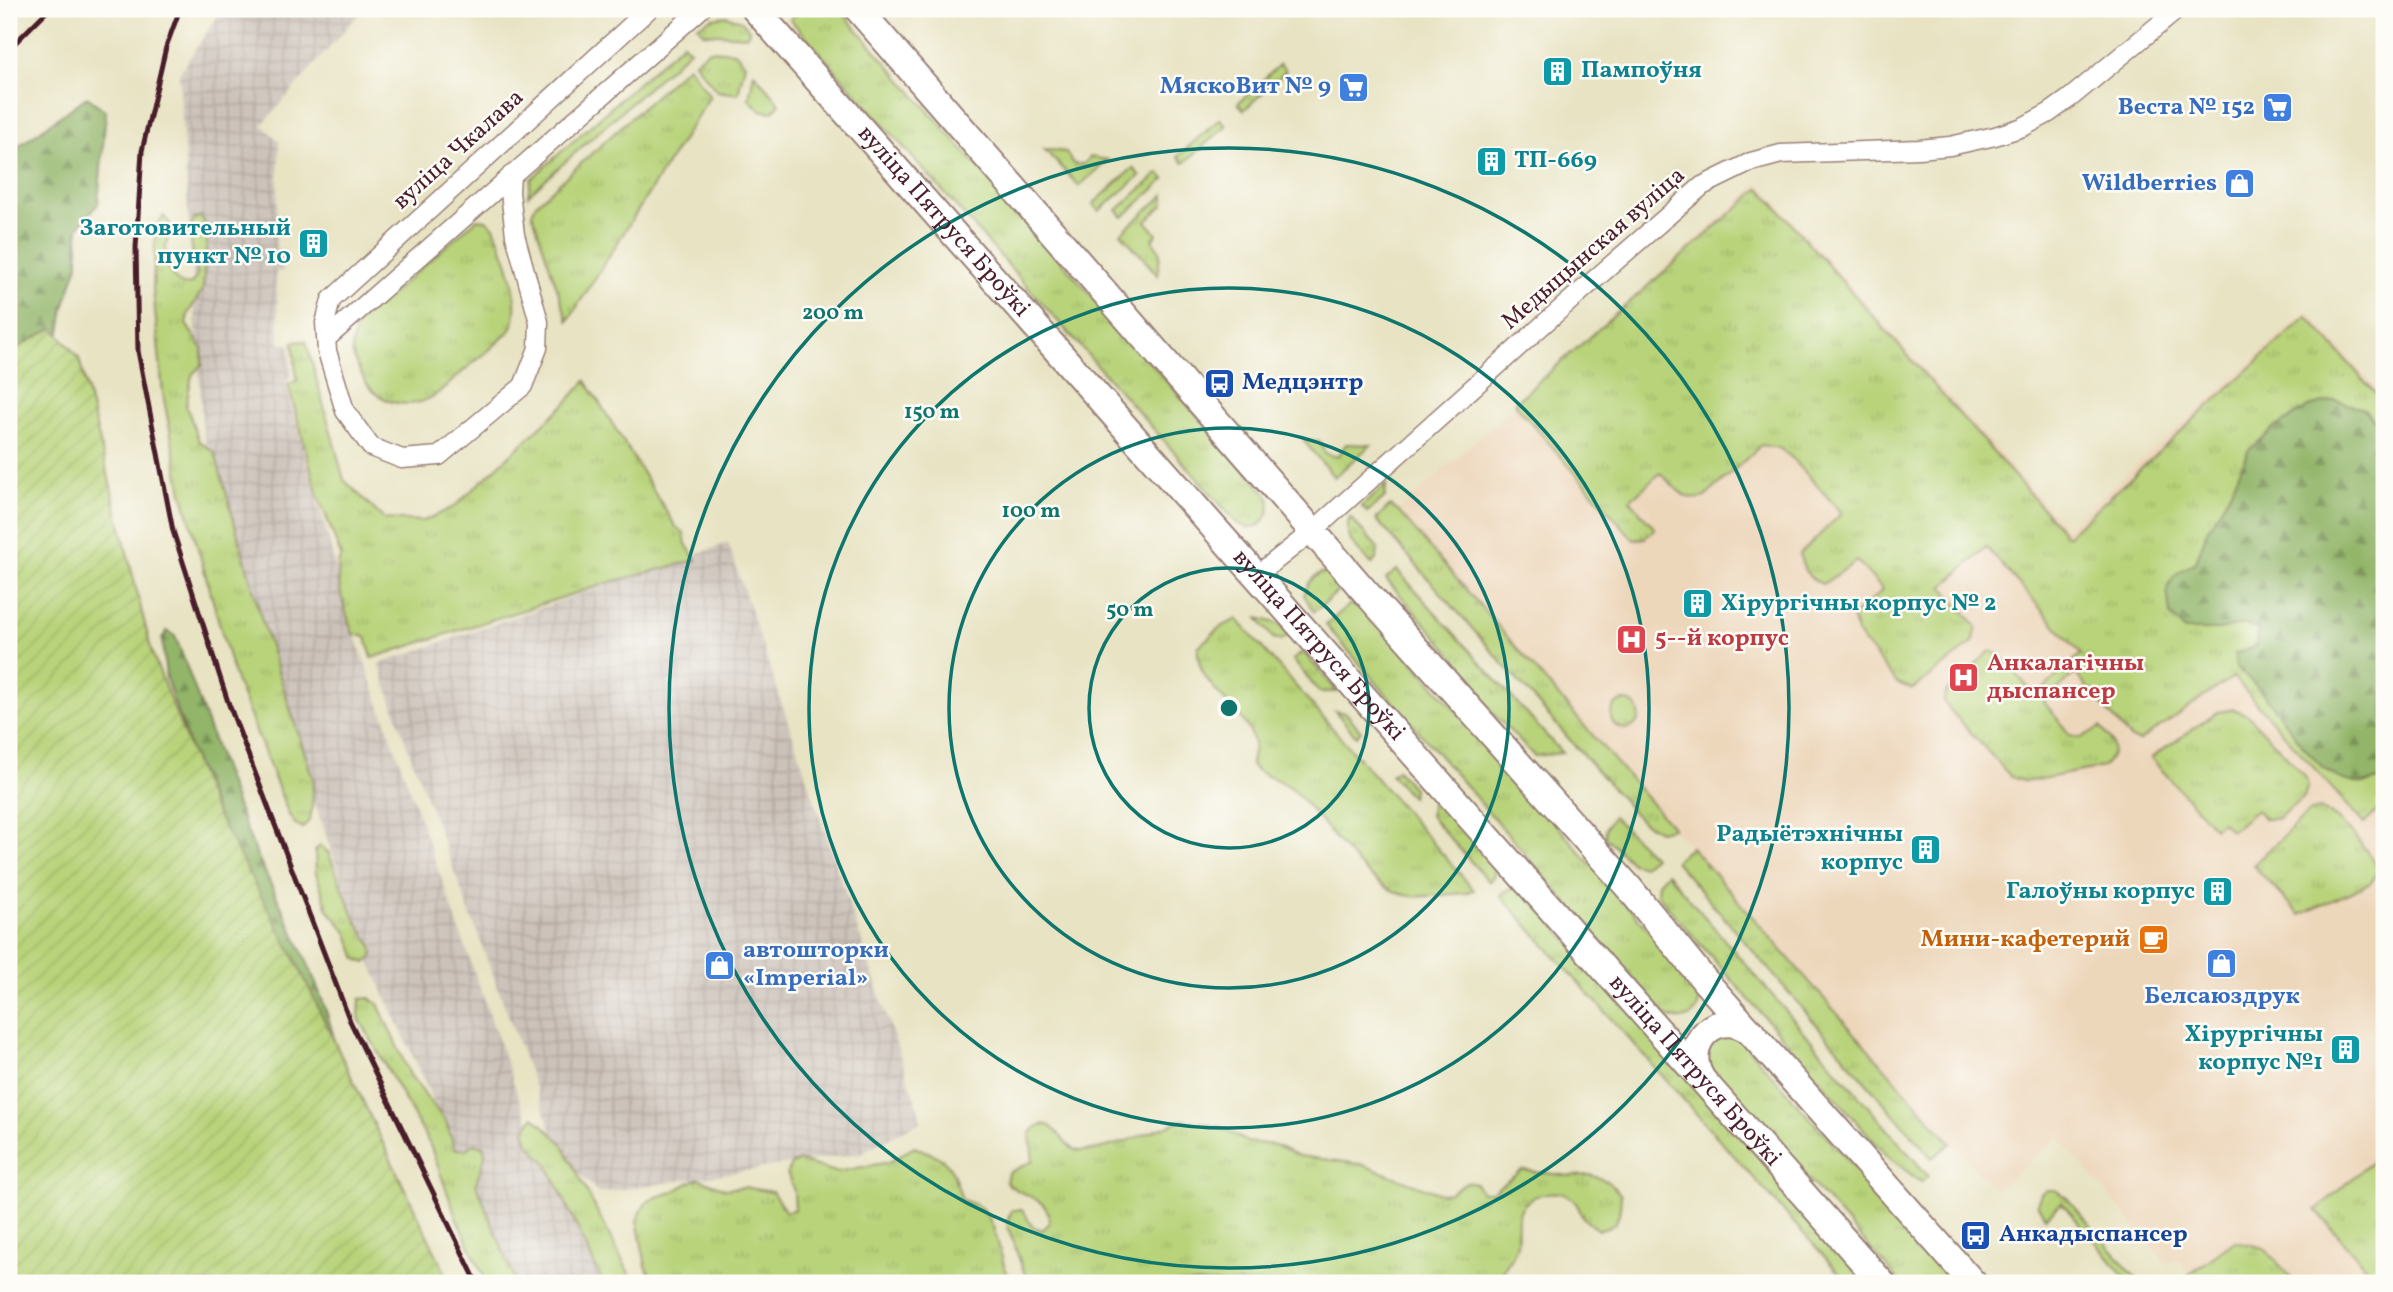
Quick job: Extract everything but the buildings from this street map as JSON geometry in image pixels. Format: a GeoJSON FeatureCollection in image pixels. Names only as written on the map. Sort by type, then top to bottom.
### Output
{"type":"FeatureCollection","features":[{"type":"Feature","properties":{"kind":"main road","name":"вуліца Пятруся Броўкі"},"geometry":{"type":"LineString","coordinates":[[755,9],[1882,1283]]}},
{"type":"Feature","properties":{"kind":"main road"},"geometry":{"type":"LineString","coordinates":[[858,9],[1376,603],[1630,889],[1705,981],[1973,1283]]}},
{"type":"Feature","properties":{"kind":"main road"},"geometry":{"type":"LineString","coordinates":[[1653,1023],[1662,1028],[1681,1029],[1698,1020],[1708,997],[1705,981]]}},
{"type":"Feature","properties":{"kind":"main road"},"geometry":{"type":"LineString","coordinates":[[1701,1078],[1697,1071],[1695,1053],[1697,1044],[1708,1030],[1715,1026],[1731,1024],[1739,1025],[1752,1034]]}},
{"type":"Feature","properties":{"kind":"street","name":"вуліца Чкалава"},"geometry":{"type":"LineString","coordinates":[[511,175],[510,192],[515,235],[539,322],[538,348],[523,386],[439,456],[402,459],[371,447],[345,411],[327,351],[325,323],[331,300],[649,9]]}},
{"type":"Feature","properties":{"kind":"street"},"geometry":{"type":"LineString","coordinates":[[326,339],[701,9]]}},
{"type":"Feature","properties":{"kind":"street","name":"Медыцынская вуліца"},"geometry":{"type":"LineString","coordinates":[[1256,576],[1314,530],[1702,186],[1752,162],[1782,154],[1939,147],[1995,136],[2023,127],[2070,98],[2178,9]]}},
{"type":"Feature","properties":{"kind":"shaded area"},"geometry":{"type":"Polygon","coordinates":[[[223,9],[363,9],[262,125],[279,141],[276,249],[284,249],[283,271],[276,272],[279,343],[290,345],[292,377],[285,382],[352,626],[521,1104],[608,1283],[516,1283],[370,962],[253,625],[203,432],[179,73],[223,9]]]}},
{"type":"Feature","properties":{"kind":"shaded area","name":"Анкалагічны дыспансер"},"geometry":{"type":"Polygon","coordinates":[[[1759,182],[2066,528],[2307,311],[2384,397],[2384,1283],[2296,1283],[2264,1248],[2235,1241],[2190,1274],[2178,1259],[2167,1264],[2059,1138],[1995,1191],[1673,828],[1398,511],[1759,182]]]}},
{"type":"Feature","properties":{"kind":"shaded area"},"geometry":{"type":"Polygon","coordinates":[[[728,543],[922,1121],[861,1153],[599,1193],[561,1156],[379,664],[728,543]]]}},
{"type":"Feature","properties":{"kind":"green space"},"geometry":{"type":"Polygon","coordinates":[[[802,9],[839,9],[1269,497],[1268,513],[1263,522],[1247,527],[1236,522],[790,19],[802,9]]]}},
{"type":"Feature","properties":{"kind":"green space"},"geometry":{"type":"Polygon","coordinates":[[[726,16],[742,21],[750,30],[746,36],[703,33],[698,26],[712,18],[726,16]]]}},
{"type":"Feature","properties":{"kind":"green space"},"geometry":{"type":"Polygon","coordinates":[[[683,43],[690,50],[528,195],[531,179],[683,43]]]}},
{"type":"Feature","properties":{"kind":"green space"},"geometry":{"type":"Polygon","coordinates":[[[709,50],[735,52],[745,64],[738,94],[717,91],[694,62],[709,50]]]}},
{"type":"Feature","properties":{"kind":"green space"},"geometry":{"type":"Polygon","coordinates":[[[1280,64],[1286,71],[1244,110],[1238,103],[1280,64]]]}},
{"type":"Feature","properties":{"kind":"green space"},"geometry":{"type":"Polygon","coordinates":[[[688,66],[710,96],[568,321],[532,213],[536,204],[688,66]]]}},
{"type":"Feature","properties":{"kind":"green space"},"geometry":{"type":"Polygon","coordinates":[[[754,73],[780,104],[772,112],[760,110],[749,99],[754,73]]]}},
{"type":"Feature","properties":{"kind":"green space"},"geometry":{"type":"Polygon","coordinates":[[[87,97],[106,111],[98,204],[78,227],[78,264],[64,308],[58,344],[34,353],[9,347],[9,153],[87,97]]]}},
{"type":"Feature","properties":{"kind":"green space"},"geometry":{"type":"Polygon","coordinates":[[[1220,119],[1226,126],[1184,163],[1178,156],[1220,119]]]}},
{"type":"Feature","properties":{"kind":"green space"},"geometry":{"type":"Polygon","coordinates":[[[1044,149],[1066,152],[1076,164],[1083,164],[1090,157],[1108,160],[1079,186],[1044,149]]]}},
{"type":"Feature","properties":{"kind":"green space"},"geometry":{"type":"Polygon","coordinates":[[[1133,168],[1140,176],[1099,211],[1093,204],[1133,168]]]}},
{"type":"Feature","properties":{"kind":"green space"},"geometry":{"type":"Polygon","coordinates":[[[1159,173],[1165,179],[1123,217],[1117,210],[1159,173]]]}},
{"type":"Feature","properties":{"kind":"green space"},"geometry":{"type":"Polygon","coordinates":[[[1760,188],[2067,536],[2307,316],[2384,403],[2384,804],[2364,824],[2233,677],[2139,741],[2131,739],[2075,673],[2044,702],[2070,735],[2081,738],[2100,727],[2113,746],[2108,761],[2103,767],[2025,782],[2011,777],[1950,710],[1944,701],[1945,693],[1990,651],[2000,654],[2031,691],[2038,694],[2081,654],[1986,547],[1943,587],[1977,627],[1973,643],[1913,689],[1897,683],[1857,633],[1852,617],[1883,590],[1857,561],[1823,584],[1810,577],[1804,569],[1800,554],[1842,513],[1791,457],[1779,448],[1761,445],[1705,497],[1691,498],[1685,495],[1660,473],[1630,500],[1655,529],[1645,538],[1634,540],[1514,403],[1760,188]]]}},
{"type":"Feature","properties":{"kind":"green space"},"geometry":{"type":"Polygon","coordinates":[[[1164,195],[1164,204],[1146,221],[1157,234],[1152,240],[1160,251],[1158,275],[1121,233],[1164,195]]]}},
{"type":"Feature","properties":{"kind":"green space"},"geometry":{"type":"Polygon","coordinates":[[[164,216],[170,224],[167,265],[174,279],[182,285],[191,284],[197,276],[190,236],[193,220],[201,216],[208,229],[203,289],[188,314],[186,324],[202,348],[202,364],[192,375],[186,405],[199,441],[215,453],[263,624],[313,779],[312,810],[303,828],[294,823],[289,815],[234,675],[182,492],[163,394],[153,290],[155,242],[158,224],[164,216]]]}},
{"type":"Feature","properties":{"kind":"green space"},"geometry":{"type":"Polygon","coordinates":[[[477,219],[486,220],[494,227],[508,264],[515,303],[512,328],[434,396],[424,401],[405,404],[386,399],[370,388],[354,358],[352,346],[358,323],[477,219]]]}},
{"type":"Feature","properties":{"kind":"green space"},"geometry":{"type":"Polygon","coordinates":[[[53,328],[79,358],[152,653],[211,803],[294,957],[450,1283],[21,1283],[9,1274],[9,352],[53,328]]]}},
{"type":"Feature","properties":{"kind":"green space"},"geometry":{"type":"Polygon","coordinates":[[[306,341],[344,480],[384,519],[424,521],[454,507],[565,404],[586,381],[676,527],[684,533],[686,544],[696,560],[611,582],[372,658],[366,637],[353,634],[347,616],[338,573],[341,555],[318,496],[288,384],[297,381],[293,342],[306,341]]]}},
{"type":"Feature","properties":{"kind":"green space"},"geometry":{"type":"Polygon","coordinates":[[[2334,400],[2364,409],[2384,431],[2384,778],[2365,783],[2348,781],[2332,774],[2318,762],[2250,679],[2236,667],[2235,654],[2256,646],[2259,629],[2245,624],[2219,630],[2185,630],[2170,615],[2167,589],[2176,574],[2196,562],[2207,531],[2232,489],[2248,451],[2274,428],[2309,407],[2334,400]]]}},
{"type":"Feature","properties":{"kind":"green space"},"geometry":{"type":"Polygon","coordinates":[[[1303,440],[1319,441],[1325,453],[1333,456],[1339,455],[1346,444],[1371,445],[1334,477],[1303,440]]]}},
{"type":"Feature","properties":{"kind":"green space"},"geometry":{"type":"Polygon","coordinates":[[[1386,485],[1385,497],[1367,512],[1362,506],[1386,485]]]}},
{"type":"Feature","properties":{"kind":"green space"},"geometry":{"type":"Polygon","coordinates":[[[1390,506],[1398,511],[1673,828],[1659,831],[1642,822],[1376,519],[1390,506]]]}},
{"type":"Feature","properties":{"kind":"green space"},"geometry":{"type":"Polygon","coordinates":[[[1350,517],[1378,548],[1377,558],[1372,564],[1349,537],[1350,517]]]}},
{"type":"Feature","properties":{"kind":"green space"},"geometry":{"type":"Polygon","coordinates":[[[1397,570],[1562,753],[1534,756],[1490,710],[1451,653],[1386,579],[1397,570]]]}},
{"type":"Feature","properties":{"kind":"green space"},"geometry":{"type":"Polygon","coordinates":[[[1321,573],[1330,574],[1344,586],[1314,612],[1304,595],[1310,582],[1321,573]]]}},
{"type":"Feature","properties":{"kind":"green space"},"geometry":{"type":"Polygon","coordinates":[[[1357,598],[1698,986],[1697,1010],[1688,1018],[1665,1015],[1326,625],[1357,598]]]}},
{"type":"Feature","properties":{"kind":"green space"},"geometry":{"type":"Polygon","coordinates":[[[1258,618],[1279,624],[1290,635],[1281,640],[1273,638],[1258,618]]]}},
{"type":"Feature","properties":{"kind":"green space"},"geometry":{"type":"Polygon","coordinates":[[[1237,619],[1474,890],[1466,893],[1411,896],[1378,882],[1347,852],[1292,789],[1260,773],[1251,765],[1254,744],[1250,731],[1212,686],[1199,661],[1198,647],[1219,628],[1237,619]]]}},
{"type":"Feature","properties":{"kind":"green space"},"geometry":{"type":"Polygon","coordinates":[[[167,631],[175,636],[251,841],[317,987],[334,1038],[324,1045],[224,832],[191,751],[166,678],[162,639],[167,631]]]}},
{"type":"Feature","properties":{"kind":"green space"},"geometry":{"type":"Polygon","coordinates":[[[1303,652],[1338,692],[1319,692],[1293,660],[1303,652]]]}},
{"type":"Feature","properties":{"kind":"green space"},"geometry":{"type":"Polygon","coordinates":[[[1625,701],[1635,705],[1639,715],[1635,725],[1625,729],[1615,725],[1611,715],[1615,705],[1625,701]]]}},
{"type":"Feature","properties":{"kind":"green space"},"geometry":{"type":"Polygon","coordinates":[[[2234,709],[2248,715],[2305,776],[2308,785],[2304,797],[2277,819],[2265,819],[2256,810],[2231,831],[2222,822],[2214,828],[2151,758],[2218,712],[2234,709]]]}},
{"type":"Feature","properties":{"kind":"green space"},"geometry":{"type":"Polygon","coordinates":[[[1335,711],[1346,713],[1361,731],[1356,736],[1335,711]]]}},
{"type":"Feature","properties":{"kind":"green space"},"geometry":{"type":"Polygon","coordinates":[[[1397,770],[1413,788],[1412,797],[1391,775],[1397,770]]]}},
{"type":"Feature","properties":{"kind":"green space"},"geometry":{"type":"Polygon","coordinates":[[[1432,796],[1452,812],[1496,860],[1494,875],[1489,882],[1430,816],[1432,796]]]}},
{"type":"Feature","properties":{"kind":"green space"},"geometry":{"type":"Polygon","coordinates":[[[2320,809],[2353,835],[2378,870],[2371,883],[2300,915],[2253,865],[2309,812],[2320,809]]]}},
{"type":"Feature","properties":{"kind":"green space"},"geometry":{"type":"Polygon","coordinates":[[[1613,816],[1654,857],[1643,866],[1632,863],[1605,837],[1606,828],[1613,816]]]}},
{"type":"Feature","properties":{"kind":"green space"},"geometry":{"type":"Polygon","coordinates":[[[320,846],[328,852],[356,921],[372,946],[373,956],[366,963],[357,959],[347,932],[328,910],[316,873],[315,851],[320,846]]]}},
{"type":"Feature","properties":{"kind":"green space"},"geometry":{"type":"Polygon","coordinates":[[[1691,847],[1951,1143],[1932,1158],[1675,861],[1691,847]]]}},
{"type":"Feature","properties":{"kind":"green space"},"geometry":{"type":"Polygon","coordinates":[[[1667,873],[1928,1176],[1921,1182],[1887,1156],[1657,894],[1658,883],[1667,873]]]}},
{"type":"Feature","properties":{"kind":"green space"},"geometry":{"type":"Polygon","coordinates":[[[1516,889],[1527,894],[1871,1283],[1848,1283],[1500,895],[1507,890],[1516,889]]]}},
{"type":"Feature","properties":{"kind":"green space"},"geometry":{"type":"Polygon","coordinates":[[[370,998],[378,1004],[410,1075],[446,1122],[455,1149],[466,1149],[475,1143],[484,1147],[485,1156],[476,1183],[516,1283],[487,1283],[457,1219],[430,1145],[359,1018],[360,999],[370,998]]]}},
{"type":"Feature","properties":{"kind":"green space"},"geometry":{"type":"Polygon","coordinates":[[[1737,1036],[1958,1283],[1901,1283],[1708,1067],[1705,1049],[1713,1037],[1737,1036]]]}},
{"type":"Feature","properties":{"kind":"green space"},"geometry":{"type":"Polygon","coordinates":[[[534,1117],[562,1143],[634,1283],[603,1283],[548,1165],[528,1143],[525,1133],[534,1117]]]}},
{"type":"Feature","properties":{"kind":"green space"},"geometry":{"type":"Polygon","coordinates":[[[1183,1120],[1221,1127],[1247,1142],[1275,1145],[1299,1156],[1360,1164],[1441,1194],[1450,1193],[1466,1182],[1476,1184],[1482,1192],[1492,1192],[1522,1170],[1570,1176],[1590,1175],[1608,1181],[1621,1195],[1619,1214],[1615,1223],[1598,1230],[1584,1218],[1570,1197],[1548,1193],[1533,1198],[1520,1211],[1516,1249],[1504,1270],[1503,1283],[1028,1283],[1008,1228],[1008,1219],[1012,1210],[1022,1210],[1033,1227],[1042,1230],[1049,1224],[1049,1215],[1041,1203],[1006,1182],[1008,1173],[1033,1161],[1030,1134],[1044,1124],[1056,1131],[1073,1149],[1091,1150],[1117,1144],[1183,1120]]]}},
{"type":"Feature","properties":{"kind":"green space"},"geometry":{"type":"Polygon","coordinates":[[[914,1147],[942,1159],[955,1178],[962,1200],[985,1212],[994,1231],[1010,1283],[654,1283],[646,1266],[637,1220],[646,1203],[654,1198],[698,1178],[725,1189],[744,1187],[772,1192],[786,1212],[795,1209],[794,1191],[787,1173],[791,1164],[800,1161],[836,1172],[889,1162],[914,1147]]]}},
{"type":"Feature","properties":{"kind":"green space"},"geometry":{"type":"Polygon","coordinates":[[[2384,1151],[2384,1283],[2380,1283],[2316,1210],[2384,1151]]]}},
{"type":"Feature","properties":{"kind":"green space"},"geometry":{"type":"Polygon","coordinates":[[[2047,1190],[2055,1190],[2067,1198],[2140,1283],[2130,1283],[2062,1203],[2045,1217],[2037,1204],[2041,1194],[2047,1190]]]}},
{"type":"Feature","properties":{"kind":"green space"},"geometry":{"type":"Polygon","coordinates":[[[2235,1241],[2264,1248],[2296,1283],[2181,1283],[2235,1241]]]}},
{"type":"Feature","properties":{"kind":"railway"},"geometry":{"type":"LineString","coordinates":[[9,49],[49,9]]}},
{"type":"Feature","properties":{"kind":"railway"},"geometry":{"type":"LineString","coordinates":[[180,9],[166,47],[142,151],[136,248],[138,351],[173,531],[228,702],[350,1021],[477,1283]]}},
{"type":"Feature","properties":{"kind":"place","name":"Пампоўня"},"geometry":{"type":"Point","coordinates":[1558,71]}},
{"type":"Feature","properties":{"kind":"place","name":"МяскоВит № 9"},"geometry":{"type":"Point","coordinates":[1354,87]}},
{"type":"Feature","properties":{"kind":"place","name":"Веста № 152"},"geometry":{"type":"Point","coordinates":[2278,108]}},
{"type":"Feature","properties":{"kind":"place","name":"ТП-669"},"geometry":{"type":"Point","coordinates":[1491,161]}},
{"type":"Feature","properties":{"kind":"place","name":"Wildberries"},"geometry":{"type":"Point","coordinates":[2240,184]}},
{"type":"Feature","properties":{"kind":"place","name":"Заготовительный пункт № 10"},"geometry":{"type":"Point","coordinates":[314,243]}},
{"type":"Feature","properties":{"kind":"place","name":"Медцэнтр"},"geometry":{"type":"Point","coordinates":[1219,383]}},
{"type":"Feature","properties":{"kind":"place","name":"Хірургічны корпус № 2"},"geometry":{"type":"Point","coordinates":[1698,604]}},
{"type":"Feature","properties":{"kind":"place","name":"5--й корпус"},"geometry":{"type":"Point","coordinates":[1632,639]}},
{"type":"Feature","properties":{"kind":"place","name":"Анкалагічны дыспансер"},"geometry":{"type":"Point","coordinates":[1964,678]}},
{"type":"Feature","properties":{"kind":"place","name":"Радыётэхнічны корпус"},"geometry":{"type":"Point","coordinates":[1926,849]}},
{"type":"Feature","properties":{"kind":"place","name":"Галоўны корпус"},"geometry":{"type":"Point","coordinates":[2218,892]}},
{"type":"Feature","properties":{"kind":"place","name":"Мини-кафетерий"},"geometry":{"type":"Point","coordinates":[2153,940]}},
{"type":"Feature","properties":{"kind":"place","name":"Белсаюздрук"},"geometry":{"type":"Point","coordinates":[2222,963]}},
{"type":"Feature","properties":{"kind":"place","name":"автошторки «Imperial»"},"geometry":{"type":"Point","coordinates":[720,965]}},
{"type":"Feature","properties":{"kind":"place","name":"Хірургічны корпус №1"},"geometry":{"type":"Point","coordinates":[2346,1049]}},
{"type":"Feature","properties":{"kind":"place","name":"Анкадыспансер"},"geometry":{"type":"Point","coordinates":[1976,1235]}}]}
